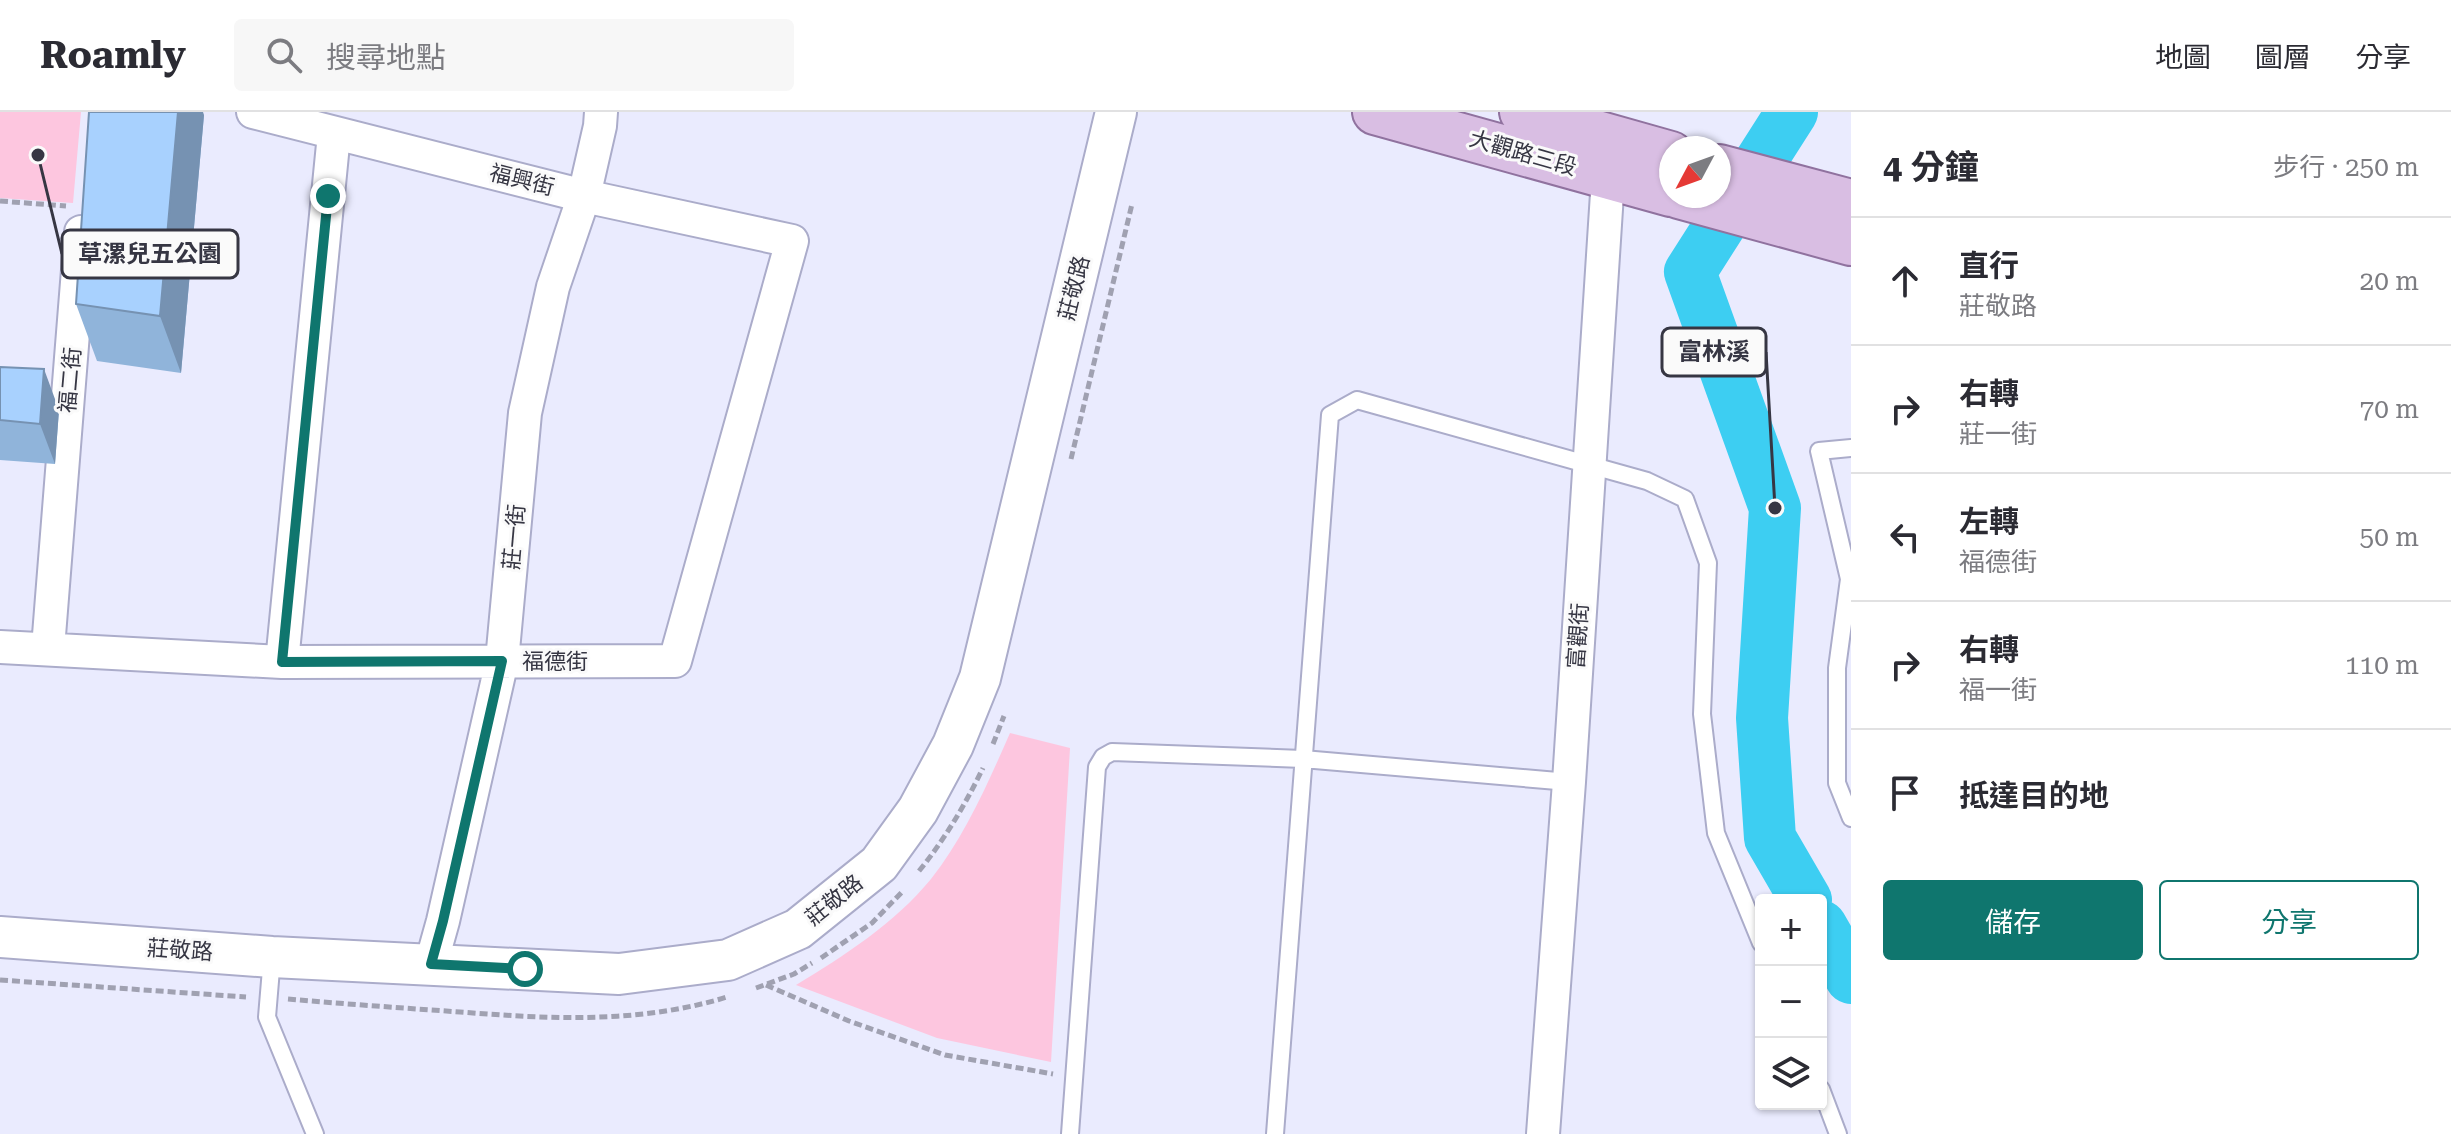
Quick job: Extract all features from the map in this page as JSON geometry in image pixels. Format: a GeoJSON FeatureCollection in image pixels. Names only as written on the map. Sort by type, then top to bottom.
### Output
{"type":"FeatureCollection","features":[{"type":"Feature","properties":{"kind":"main road","name":"大觀路三段"},"geometry":{"type":"LineString","coordinates":[[1375,112],[1611,159],[1659,155]]}},
{"type":"Feature","properties":{"kind":"main road","name":"大觀路三段"},"geometry":{"type":"LineString","coordinates":[[1522,112],[1611,159],[1659,177]]}},
{"type":"Feature","properties":{"kind":"main road","name":"大觀路三段"},"geometry":{"type":"LineString","coordinates":[[1731,198],[1841,220]]}},
{"type":"Feature","properties":{"kind":"street","name":"福興街"},"geometry":{"type":"LineString","coordinates":[[253,112],[584,196],[792,241]]}},
{"type":"Feature","properties":{"kind":"street","name":"莊一街"},"geometry":{"type":"LineString","coordinates":[[431,964],[502,661],[525,413],[553,287],[584,196],[601,112]]}},
{"type":"Feature","properties":{"kind":"street","name":"莊敬路"},"geometry":{"type":"LineString","coordinates":[[0,937],[272,957],[739,981],[879,864],[918,810],[953,745],[980,678],[1116,112]]}},
{"type":"Feature","properties":{"kind":"street"},"geometry":{"type":"LineString","coordinates":[[282,662],[334,134]]}},
{"type":"Feature","properties":{"kind":"street","name":"富觀街"},"geometry":{"type":"LineString","coordinates":[[1543,1134],[1611,159]]}},
{"type":"Feature","properties":{"kind":"street","name":"福二街"},"geometry":{"type":"LineString","coordinates":[[48,648],[83,207]]}},
{"type":"Feature","properties":{"kind":"street","name":"福德街"},"geometry":{"type":"LineString","coordinates":[[0,647],[282,662],[675,661],[792,241]]}},
{"type":"Feature","properties":{"kind":"lane"},"geometry":{"type":"LineString","coordinates":[[1275,1134],[1330,415],[1357,400],[1647,481],[1685,499],[1708,563],[1702,714],[1716,833],[1755,928]]}},
{"type":"Feature","properties":{"kind":"lane"},"geometry":{"type":"LineString","coordinates":[[1851,448],[1819,451],[1849,579],[1837,668],[1837,783],[1851,818]]}},
{"type":"Feature","properties":{"kind":"lane"},"geometry":{"type":"LineString","coordinates":[[1070,1134],[1097,767],[1103,757],[1112,752],[1303,759],[1569,782]]}},
{"type":"Feature","properties":{"kind":"lane"},"geometry":{"type":"LineString","coordinates":[[272,957],[267,1017],[315,1134]]}},
{"type":"Feature","properties":{"kind":"lane"},"geometry":{"type":"LineString","coordinates":[[1827,1105],[1838,1134]]}},
{"type":"Feature","properties":{"kind":"path"},"geometry":{"type":"LineString","coordinates":[[1069,465],[1134,197]]}},
{"type":"Feature","properties":{"kind":"path"},"geometry":{"type":"LineString","coordinates":[[0,201],[83,207]]}},
{"type":"Feature","properties":{"kind":"path"},"geometry":{"type":"LineString","coordinates":[[991,749],[1006,710]]}},
{"type":"Feature","properties":{"kind":"path"},"geometry":{"type":"LineString","coordinates":[[739,981],[766,985],[794,974],[847,941],[895,901],[939,847],[986,762]]}},
{"type":"Feature","properties":{"kind":"path"},"geometry":{"type":"LineString","coordinates":[[0,980],[521,1017],[589,1019],[669,1012],[739,981],[766,985],[849,1021],[945,1055],[1074,1078]]}},
{"type":"Feature","properties":{"kind":"shaded area"},"geometry":{"type":"Polygon","coordinates":[[[0,112],[81,112],[73,203],[0,198],[0,112]]]}},
{"type":"Feature","properties":{"kind":"shaded area"},"geometry":{"type":"Polygon","coordinates":[[[1010,733],[1070,748],[1051,1062],[937,1038],[796,985],[885,924],[931,879],[965,827],[1010,733]]]}},
{"type":"Feature","properties":{"kind":"building"},"geometry":{"type":"Polygon","coordinates":[[[89,112],[178,112],[160,316],[76,304],[89,112]]]}},
{"type":"Feature","properties":{"kind":"building"},"geometry":{"type":"Polygon","coordinates":[[[0,367],[44,369],[40,424],[0,420],[0,367]]]}},
{"type":"Feature","properties":{"kind":"waterway"},"geometry":{"type":"LineString","coordinates":[[1792,112],[1690,272],[1775,508],[1762,718],[1770,838],[1803,894]]}},
{"type":"Feature","properties":{"kind":"waterway"},"geometry":{"type":"LineString","coordinates":[[1827,936],[1851,978]]}},
{"type":"Feature","properties":{"kind":"place","name":"草漯兒五公園"},"geometry":{"type":"Point","coordinates":[38,155]}},
{"type":"Feature","properties":{"kind":"place","name":"富林溪"},"geometry":{"type":"Point","coordinates":[1775,508]}},
{"type":"Feature","properties":{"kind":"route"},"geometry":{"type":"LineString","coordinates":[[328,196],[282,662],[502,661],[431,964],[525,969]]}}]}
